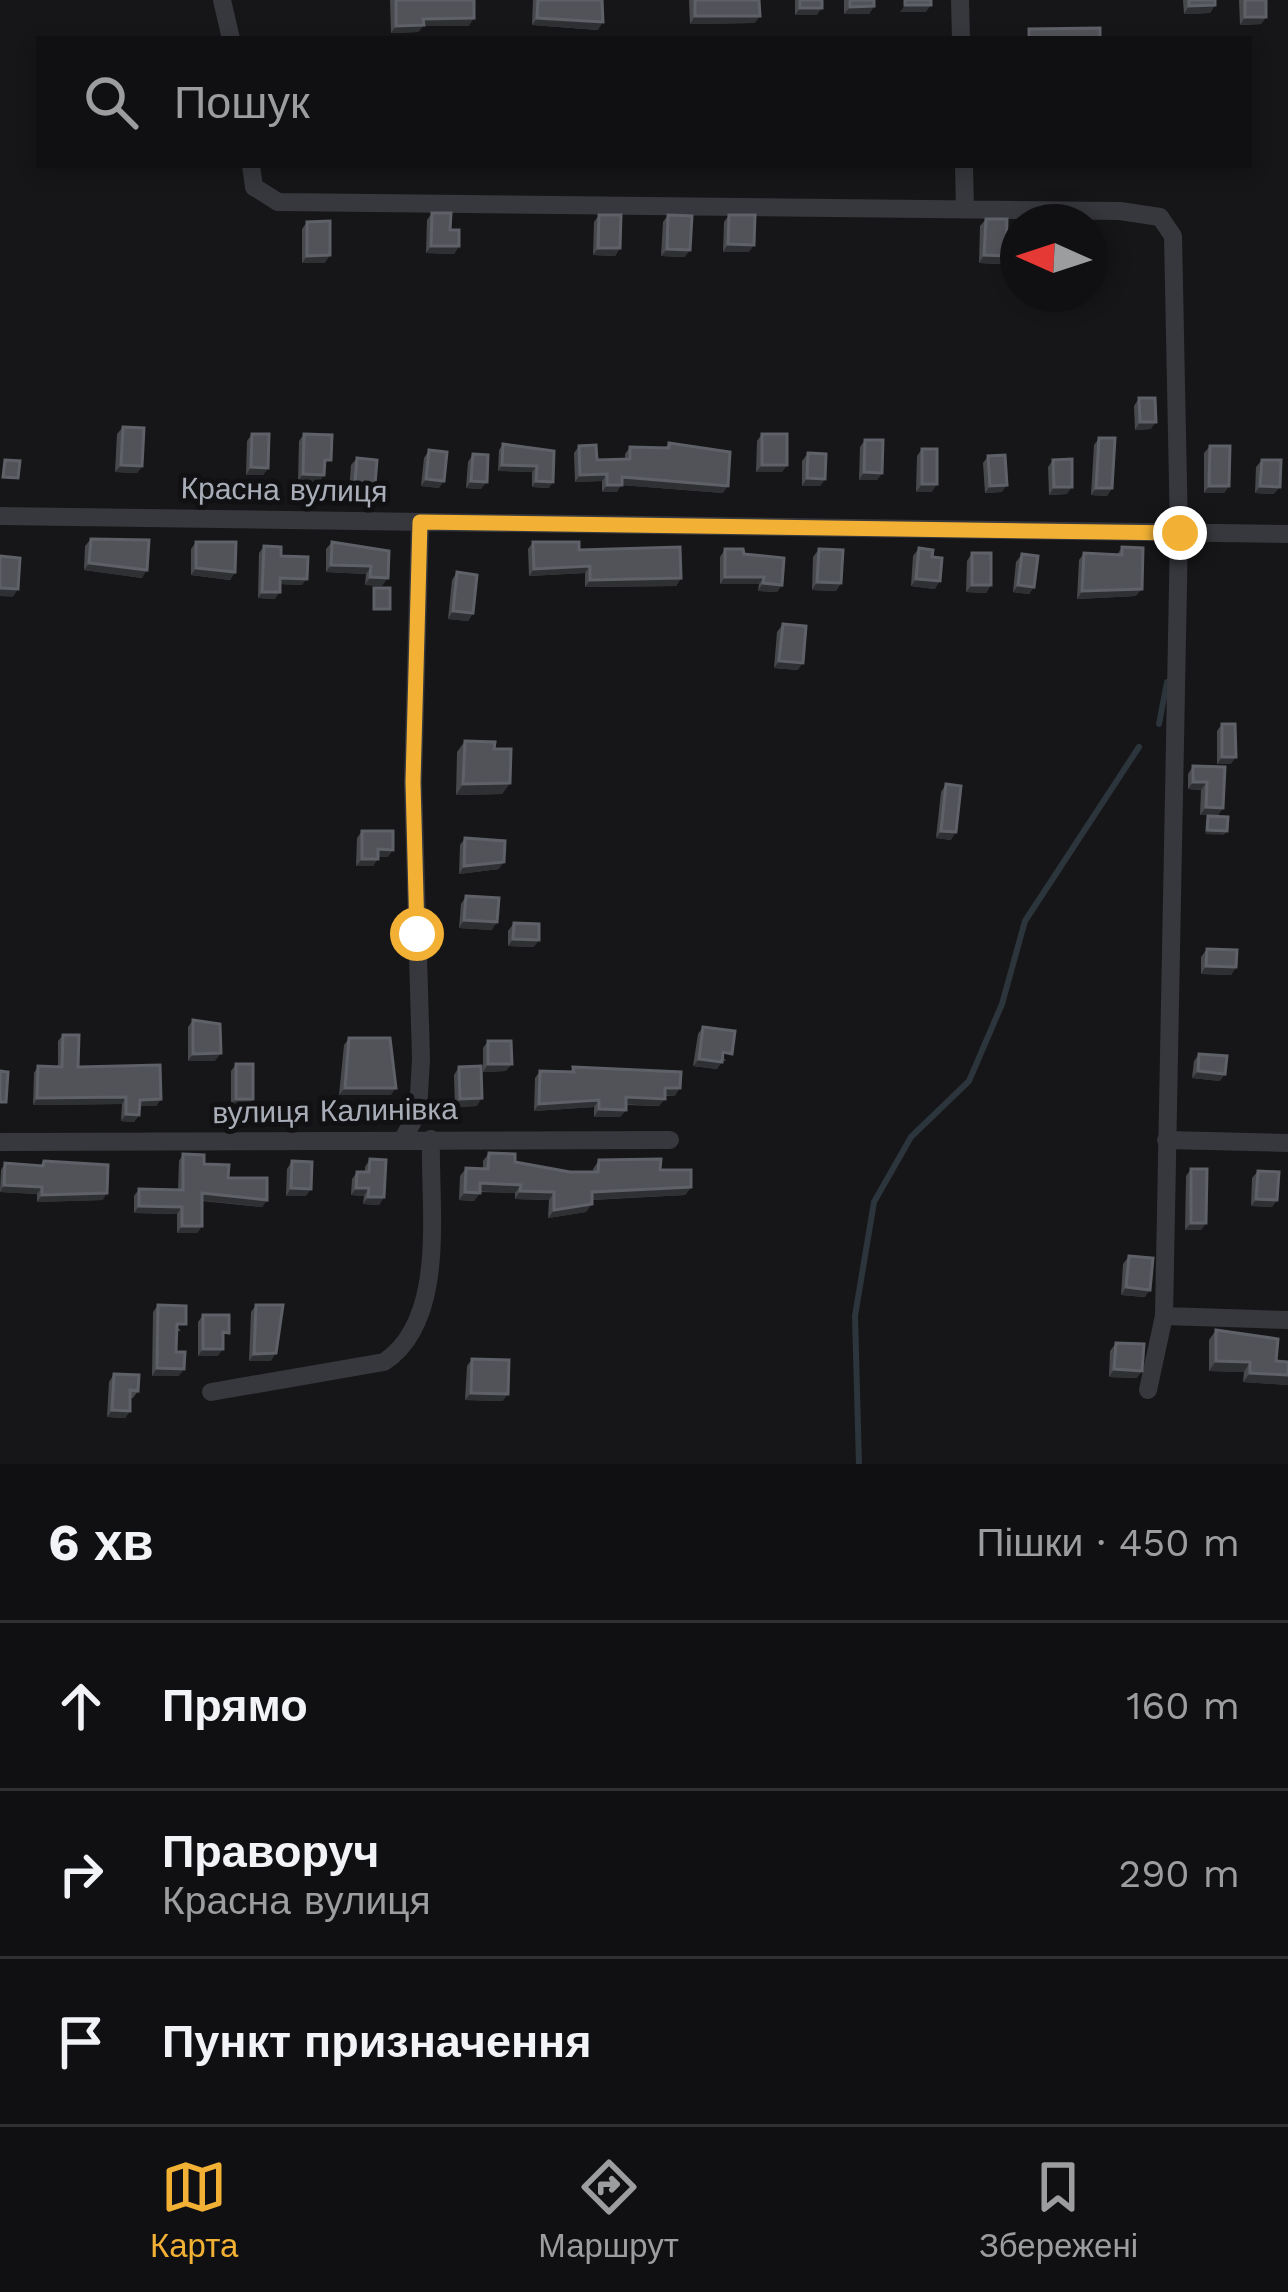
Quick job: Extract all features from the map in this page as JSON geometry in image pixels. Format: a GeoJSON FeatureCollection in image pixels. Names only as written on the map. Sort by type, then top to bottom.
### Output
{"type":"FeatureCollection","features":[{"type":"Feature","properties":{"kind":"street"},"geometry":{"type":"LineString","coordinates":[[222,0],[230,36]]}},
{"type":"Feature","properties":{"kind":"street"},"geometry":{"type":"LineString","coordinates":[[960,0],[961,36]]}},
{"type":"Feature","properties":{"kind":"street"},"geometry":{"type":"LineString","coordinates":[[251,168],[254,187],[278,202],[1120,211],[1160,217],[1173,236],[1180,533],[1164,1316],[1148,1390]]}},
{"type":"Feature","properties":{"kind":"street"},"geometry":{"type":"LineString","coordinates":[[964,168],[965,209]]}},
{"type":"Feature","properties":{"kind":"street","name":"Красна вулиця"},"geometry":{"type":"LineString","coordinates":[[0,516],[1288,534]]}},
{"type":"Feature","properties":{"kind":"street"},"geometry":{"type":"LineString","coordinates":[[404,1137],[418,1112],[422,1058],[413,782],[420,522]]}},
{"type":"Feature","properties":{"kind":"street","name":"вулиця Калинівка"},"geometry":{"type":"LineString","coordinates":[[0,1142],[404,1137],[670,1140]]}},
{"type":"Feature","properties":{"kind":"street"},"geometry":{"type":"LineString","coordinates":[[211,1393],[384,1362],[403,1350],[426,1293],[430,1139]]}},
{"type":"Feature","properties":{"kind":"street"},"geometry":{"type":"LineString","coordinates":[[1166,1140],[1288,1143]]}},
{"type":"Feature","properties":{"kind":"street"},"geometry":{"type":"LineString","coordinates":[[1164,1316],[1288,1320]]}},
{"type":"Feature","properties":{"kind":"building"},"geometry":{"type":"Polygon","coordinates":[[[396,0],[474,0],[474,18],[423,19],[424,25],[396,26],[396,0]]]}},
{"type":"Feature","properties":{"kind":"building"},"geometry":{"type":"Polygon","coordinates":[[[538,0],[602,0],[603,22],[537,18],[538,0]]]}},
{"type":"Feature","properties":{"kind":"building"},"geometry":{"type":"Polygon","coordinates":[[[695,0],[759,0],[760,16],[695,16],[695,0]]]}},
{"type":"Feature","properties":{"kind":"building"},"geometry":{"type":"Polygon","coordinates":[[[800,0],[822,0],[822,8],[800,8],[800,0]]]}},
{"type":"Feature","properties":{"kind":"building"},"geometry":{"type":"Polygon","coordinates":[[[850,0],[874,0],[874,6],[850,7],[850,0]]]}},
{"type":"Feature","properties":{"kind":"building"},"geometry":{"type":"Polygon","coordinates":[[[905,0],[931,0],[931,5],[905,5],[905,0]]]}},
{"type":"Feature","properties":{"kind":"building"},"geometry":{"type":"Polygon","coordinates":[[[1189,0],[1215,0],[1215,5],[1189,6],[1189,0]]]}},
{"type":"Feature","properties":{"kind":"building"},"geometry":{"type":"Polygon","coordinates":[[[1245,0],[1266,0],[1266,17],[1245,17],[1245,0]]]}},
{"type":"Feature","properties":{"kind":"building"},"geometry":{"type":"Polygon","coordinates":[[[1100,28],[1100,36],[1029,36],[1029,29],[1100,28]]]}},
{"type":"Feature","properties":{"kind":"building"},"geometry":{"type":"Polygon","coordinates":[[[432,213],[451,213],[450,230],[459,230],[459,246],[431,246],[432,213]]]}},
{"type":"Feature","properties":{"kind":"building"},"geometry":{"type":"Polygon","coordinates":[[[599,215],[621,215],[620,248],[598,248],[599,215]]]}},
{"type":"Feature","properties":{"kind":"building"},"geometry":{"type":"Polygon","coordinates":[[[668,215],[692,216],[690,250],[667,249],[668,215]]]}},
{"type":"Feature","properties":{"kind":"building"},"geometry":{"type":"Polygon","coordinates":[[[729,215],[755,215],[754,245],[728,244],[729,215]]]}},
{"type":"Feature","properties":{"kind":"building"},"geometry":{"type":"Polygon","coordinates":[[[986,219],[1000,219],[1000,256],[984,255],[986,219]]]}},
{"type":"Feature","properties":{"kind":"building"},"geometry":{"type":"Polygon","coordinates":[[[330,221],[330,255],[307,256],[307,222],[330,221]]]}},
{"type":"Feature","properties":{"kind":"building"},"geometry":{"type":"Polygon","coordinates":[[[1139,398],[1155,398],[1156,422],[1140,422],[1139,398]]]}},
{"type":"Feature","properties":{"kind":"building"},"geometry":{"type":"Polygon","coordinates":[[[123,427],[144,428],[142,466],[121,465],[123,427]]]}},
{"type":"Feature","properties":{"kind":"building"},"geometry":{"type":"Polygon","coordinates":[[[252,434],[269,434],[268,468],[251,467],[252,434]]]}},
{"type":"Feature","properties":{"kind":"building"},"geometry":{"type":"Polygon","coordinates":[[[304,434],[332,435],[331,460],[325,460],[324,475],[303,474],[304,434]]]}},
{"type":"Feature","properties":{"kind":"building"},"geometry":{"type":"Polygon","coordinates":[[[762,434],[787,434],[787,465],[762,465],[762,434]]]}},
{"type":"Feature","properties":{"kind":"building"},"geometry":{"type":"Polygon","coordinates":[[[1099,438],[1115,438],[1112,488],[1096,488],[1099,438]]]}},
{"type":"Feature","properties":{"kind":"building"},"geometry":{"type":"Polygon","coordinates":[[[865,440],[883,440],[882,473],[864,472],[865,440]]]}},
{"type":"Feature","properties":{"kind":"building"},"geometry":{"type":"Polygon","coordinates":[[[669,443],[730,452],[728,486],[622,477],[622,485],[607,485],[607,474],[580,475],[579,446],[596,445],[597,460],[630,459],[630,447],[669,448],[669,443]]]}},
{"type":"Feature","properties":{"kind":"building"},"geometry":{"type":"Polygon","coordinates":[[[503,444],[554,451],[553,482],[536,481],[537,466],[502,465],[503,444]]]}},
{"type":"Feature","properties":{"kind":"building"},"geometry":{"type":"Polygon","coordinates":[[[1210,446],[1230,446],[1229,486],[1209,486],[1210,446]]]}},
{"type":"Feature","properties":{"kind":"building"},"geometry":{"type":"Polygon","coordinates":[[[922,449],[937,449],[937,484],[922,484],[922,449]]]}},
{"type":"Feature","properties":{"kind":"building"},"geometry":{"type":"Polygon","coordinates":[[[429,450],[447,452],[444,481],[426,479],[429,450]]]}},
{"type":"Feature","properties":{"kind":"building"},"geometry":{"type":"Polygon","coordinates":[[[808,453],[826,454],[825,479],[807,478],[808,453]]]}},
{"type":"Feature","properties":{"kind":"building"},"geometry":{"type":"Polygon","coordinates":[[[473,454],[488,455],[487,482],[471,481],[473,454]]]}},
{"type":"Feature","properties":{"kind":"building"},"geometry":{"type":"Polygon","coordinates":[[[1005,455],[1007,485],[990,486],[988,456],[1005,455]]]}},
{"type":"Feature","properties":{"kind":"building"},"geometry":{"type":"Polygon","coordinates":[[[357,458],[377,460],[375,484],[355,482],[357,458]]]}},
{"type":"Feature","properties":{"kind":"building"},"geometry":{"type":"Polygon","coordinates":[[[1072,459],[1072,487],[1054,487],[1053,460],[1072,459]]]}},
{"type":"Feature","properties":{"kind":"building"},"geometry":{"type":"Polygon","coordinates":[[[5,460],[20,461],[18,478],[3,477],[5,460]]]}},
{"type":"Feature","properties":{"kind":"building"},"geometry":{"type":"Polygon","coordinates":[[[1262,460],[1281,460],[1280,487],[1260,486],[1262,460]]]}},
{"type":"Feature","properties":{"kind":"building"},"geometry":{"type":"Polygon","coordinates":[[[91,539],[149,540],[147,570],[89,563],[91,539]]]}},
{"type":"Feature","properties":{"kind":"building"},"geometry":{"type":"Polygon","coordinates":[[[196,542],[236,542],[235,572],[196,568],[196,542]]]}},
{"type":"Feature","properties":{"kind":"building"},"geometry":{"type":"Polygon","coordinates":[[[332,542],[389,551],[388,578],[370,577],[371,566],[331,565],[332,542]]]}},
{"type":"Feature","properties":{"kind":"building"},"geometry":{"type":"Polygon","coordinates":[[[533,542],[579,542],[579,550],[680,547],[681,578],[590,580],[590,566],[534,569],[533,542]]]}},
{"type":"Feature","properties":{"kind":"building"},"geometry":{"type":"Polygon","coordinates":[[[264,546],[281,547],[281,556],[308,557],[307,579],[280,578],[280,592],[262,592],[264,546]]]}},
{"type":"Feature","properties":{"kind":"building"},"geometry":{"type":"Polygon","coordinates":[[[1122,547],[1143,548],[1142,589],[1082,591],[1084,553],[1122,555],[1122,547]]]}},
{"type":"Feature","properties":{"kind":"building"},"geometry":{"type":"Polygon","coordinates":[[[919,548],[933,550],[932,557],[942,558],[940,581],[916,579],[919,548]]]}},
{"type":"Feature","properties":{"kind":"building"},"geometry":{"type":"Polygon","coordinates":[[[725,549],[784,558],[782,585],[763,583],[764,577],[725,577],[725,549]]]}},
{"type":"Feature","properties":{"kind":"building"},"geometry":{"type":"Polygon","coordinates":[[[819,549],[843,550],[841,583],[817,582],[819,549]]]}},
{"type":"Feature","properties":{"kind":"building"},"geometry":{"type":"Polygon","coordinates":[[[972,553],[991,553],[991,585],[972,585],[972,553]]]}},
{"type":"Feature","properties":{"kind":"building"},"geometry":{"type":"Polygon","coordinates":[[[1022,554],[1038,556],[1034,587],[1018,585],[1022,554]]]}},
{"type":"Feature","properties":{"kind":"building"},"geometry":{"type":"Polygon","coordinates":[[[0,556],[20,558],[18,589],[0,588],[0,556]]]}},
{"type":"Feature","properties":{"kind":"building"},"geometry":{"type":"Polygon","coordinates":[[[457,572],[477,575],[473,613],[453,611],[457,572]]]}},
{"type":"Feature","properties":{"kind":"building"},"geometry":{"type":"Polygon","coordinates":[[[374,588],[390,588],[390,609],[374,609],[374,588]]]}},
{"type":"Feature","properties":{"kind":"building"},"geometry":{"type":"Polygon","coordinates":[[[783,624],[806,626],[803,663],[779,661],[783,624]]]}},
{"type":"Feature","properties":{"kind":"building"},"geometry":{"type":"Polygon","coordinates":[[[1222,724],[1235,724],[1236,757],[1222,757],[1222,724]]]}},
{"type":"Feature","properties":{"kind":"building"},"geometry":{"type":"Polygon","coordinates":[[[465,741],[495,742],[494,749],[511,749],[510,783],[463,784],[465,741]]]}},
{"type":"Feature","properties":{"kind":"building"},"geometry":{"type":"Polygon","coordinates":[[[1193,766],[1225,767],[1223,808],[1206,807],[1207,782],[1193,782],[1193,766]]]}},
{"type":"Feature","properties":{"kind":"building"},"geometry":{"type":"Polygon","coordinates":[[[946,784],[961,786],[956,832],[941,831],[946,784]]]}},
{"type":"Feature","properties":{"kind":"building"},"geometry":{"type":"Polygon","coordinates":[[[1208,816],[1228,817],[1227,831],[1207,830],[1208,816]]]}},
{"type":"Feature","properties":{"kind":"building"},"geometry":{"type":"Polygon","coordinates":[[[362,831],[393,831],[393,850],[378,849],[378,859],[362,859],[362,831]]]}},
{"type":"Feature","properties":{"kind":"building"},"geometry":{"type":"Polygon","coordinates":[[[465,838],[505,841],[504,862],[464,866],[465,838]]]}},
{"type":"Feature","properties":{"kind":"building"},"geometry":{"type":"Polygon","coordinates":[[[466,896],[499,898],[497,922],[464,920],[466,896]]]}},
{"type":"Feature","properties":{"kind":"building"},"geometry":{"type":"Polygon","coordinates":[[[514,923],[539,924],[539,940],[513,939],[514,923]]]}},
{"type":"Feature","properties":{"kind":"building"},"geometry":{"type":"Polygon","coordinates":[[[1207,949],[1237,950],[1236,967],[1206,966],[1207,949]]]}},
{"type":"Feature","properties":{"kind":"building"},"geometry":{"type":"Polygon","coordinates":[[[193,1020],[220,1024],[221,1053],[193,1054],[193,1020]]]}},
{"type":"Feature","properties":{"kind":"building"},"geometry":{"type":"Polygon","coordinates":[[[703,1027],[735,1031],[732,1054],[723,1052],[722,1062],[699,1059],[703,1027]]]}},
{"type":"Feature","properties":{"kind":"building"},"geometry":{"type":"Polygon","coordinates":[[[63,1035],[79,1035],[78,1067],[160,1065],[161,1099],[140,1100],[139,1115],[126,1114],[126,1097],[37,1098],[38,1066],[62,1067],[63,1035]]]}},
{"type":"Feature","properties":{"kind":"building"},"geometry":{"type":"Polygon","coordinates":[[[349,1038],[390,1038],[396,1088],[345,1088],[349,1038]]]}},
{"type":"Feature","properties":{"kind":"building"},"geometry":{"type":"Polygon","coordinates":[[[488,1041],[511,1041],[512,1064],[488,1064],[488,1041]]]}},
{"type":"Feature","properties":{"kind":"building"},"geometry":{"type":"Polygon","coordinates":[[[1199,1054],[1227,1056],[1225,1074],[1198,1071],[1199,1054]]]}},
{"type":"Feature","properties":{"kind":"building"},"geometry":{"type":"Polygon","coordinates":[[[236,1064],[253,1064],[253,1099],[236,1099],[236,1064]]]}},
{"type":"Feature","properties":{"kind":"building"},"geometry":{"type":"Polygon","coordinates":[[[481,1066],[482,1098],[460,1099],[459,1067],[481,1066]]]}},
{"type":"Feature","properties":{"kind":"building"},"geometry":{"type":"Polygon","coordinates":[[[573,1067],[681,1072],[680,1088],[665,1088],[665,1099],[626,1097],[626,1110],[599,1109],[599,1100],[539,1104],[540,1071],[574,1072],[573,1067]]]}},
{"type":"Feature","properties":{"kind":"building"},"geometry":{"type":"Polygon","coordinates":[[[0,1071],[8,1072],[6,1102],[0,1102],[0,1071]]]}},
{"type":"Feature","properties":{"kind":"building"},"geometry":{"type":"Polygon","coordinates":[[[489,1153],[515,1154],[515,1162],[570,1172],[598,1172],[599,1160],[661,1159],[660,1170],[691,1170],[691,1187],[592,1192],[592,1204],[554,1210],[554,1192],[520,1191],[521,1185],[480,1183],[480,1193],[465,1192],[466,1168],[488,1169],[489,1153]]]}},
{"type":"Feature","properties":{"kind":"building"},"geometry":{"type":"Polygon","coordinates":[[[183,1154],[204,1155],[204,1164],[229,1165],[228,1178],[267,1178],[267,1200],[202,1193],[202,1226],[182,1226],[182,1207],[139,1206],[139,1189],[183,1190],[183,1154]]]}},
{"type":"Feature","properties":{"kind":"building"},"geometry":{"type":"Polygon","coordinates":[[[370,1159],[386,1160],[384,1197],[368,1197],[369,1188],[356,1188],[357,1172],[369,1172],[370,1159]]]}},
{"type":"Feature","properties":{"kind":"building"},"geometry":{"type":"Polygon","coordinates":[[[44,1161],[108,1165],[107,1193],[42,1195],[42,1187],[4,1185],[5,1163],[43,1166],[44,1161]]]}},
{"type":"Feature","properties":{"kind":"building"},"geometry":{"type":"Polygon","coordinates":[[[292,1161],[312,1162],[311,1189],[291,1188],[292,1161]]]}},
{"type":"Feature","properties":{"kind":"building"},"geometry":{"type":"Polygon","coordinates":[[[1191,1169],[1207,1169],[1206,1223],[1191,1223],[1191,1169]]]}},
{"type":"Feature","properties":{"kind":"building"},"geometry":{"type":"Polygon","coordinates":[[[1258,1171],[1279,1172],[1277,1200],[1256,1199],[1258,1171]]]}},
{"type":"Feature","properties":{"kind":"building"},"geometry":{"type":"Polygon","coordinates":[[[1129,1256],[1153,1258],[1150,1290],[1126,1287],[1129,1256]]]}},
{"type":"Feature","properties":{"kind":"building"},"geometry":{"type":"Polygon","coordinates":[[[158,1305],[186,1306],[186,1324],[177,1324],[176,1352],[185,1352],[184,1369],[157,1368],[158,1305]]]}},
{"type":"Feature","properties":{"kind":"building"},"geometry":{"type":"Polygon","coordinates":[[[256,1305],[283,1305],[276,1353],[254,1354],[256,1305]]]}},
{"type":"Feature","properties":{"kind":"building"},"geometry":{"type":"Polygon","coordinates":[[[203,1315],[229,1315],[223,1349],[203,1349],[203,1315]]]}},
{"type":"Feature","properties":{"kind":"building"},"geometry":{"type":"Polygon","coordinates":[[[1216,1330],[1278,1339],[1276,1361],[1288,1362],[1288,1375],[1250,1373],[1250,1362],[1216,1361],[1216,1330]]]}},
{"type":"Feature","properties":{"kind":"building"},"geometry":{"type":"Polygon","coordinates":[[[1116,1343],[1144,1344],[1142,1371],[1114,1369],[1116,1343]]]}},
{"type":"Feature","properties":{"kind":"building"},"geometry":{"type":"Polygon","coordinates":[[[472,1359],[509,1360],[508,1394],[471,1393],[472,1359]]]}},
{"type":"Feature","properties":{"kind":"building"},"geometry":{"type":"Polygon","coordinates":[[[114,1374],[139,1375],[138,1391],[130,1390],[130,1411],[112,1410],[114,1374]]]}},
{"type":"Feature","properties":{"kind":"waterway"},"geometry":{"type":"LineString","coordinates":[[1159,724],[1167,682]]}},
{"type":"Feature","properties":{"kind":"waterway"},"geometry":{"type":"LineString","coordinates":[[859,1464],[855,1316],[874,1202],[911,1137],[969,1081],[1002,1004],[1025,921],[1139,747]]}},
{"type":"Feature","properties":{"kind":"route"},"geometry":{"type":"LineString","coordinates":[[417,934],[413,782],[420,522],[1180,533]]}}]}
